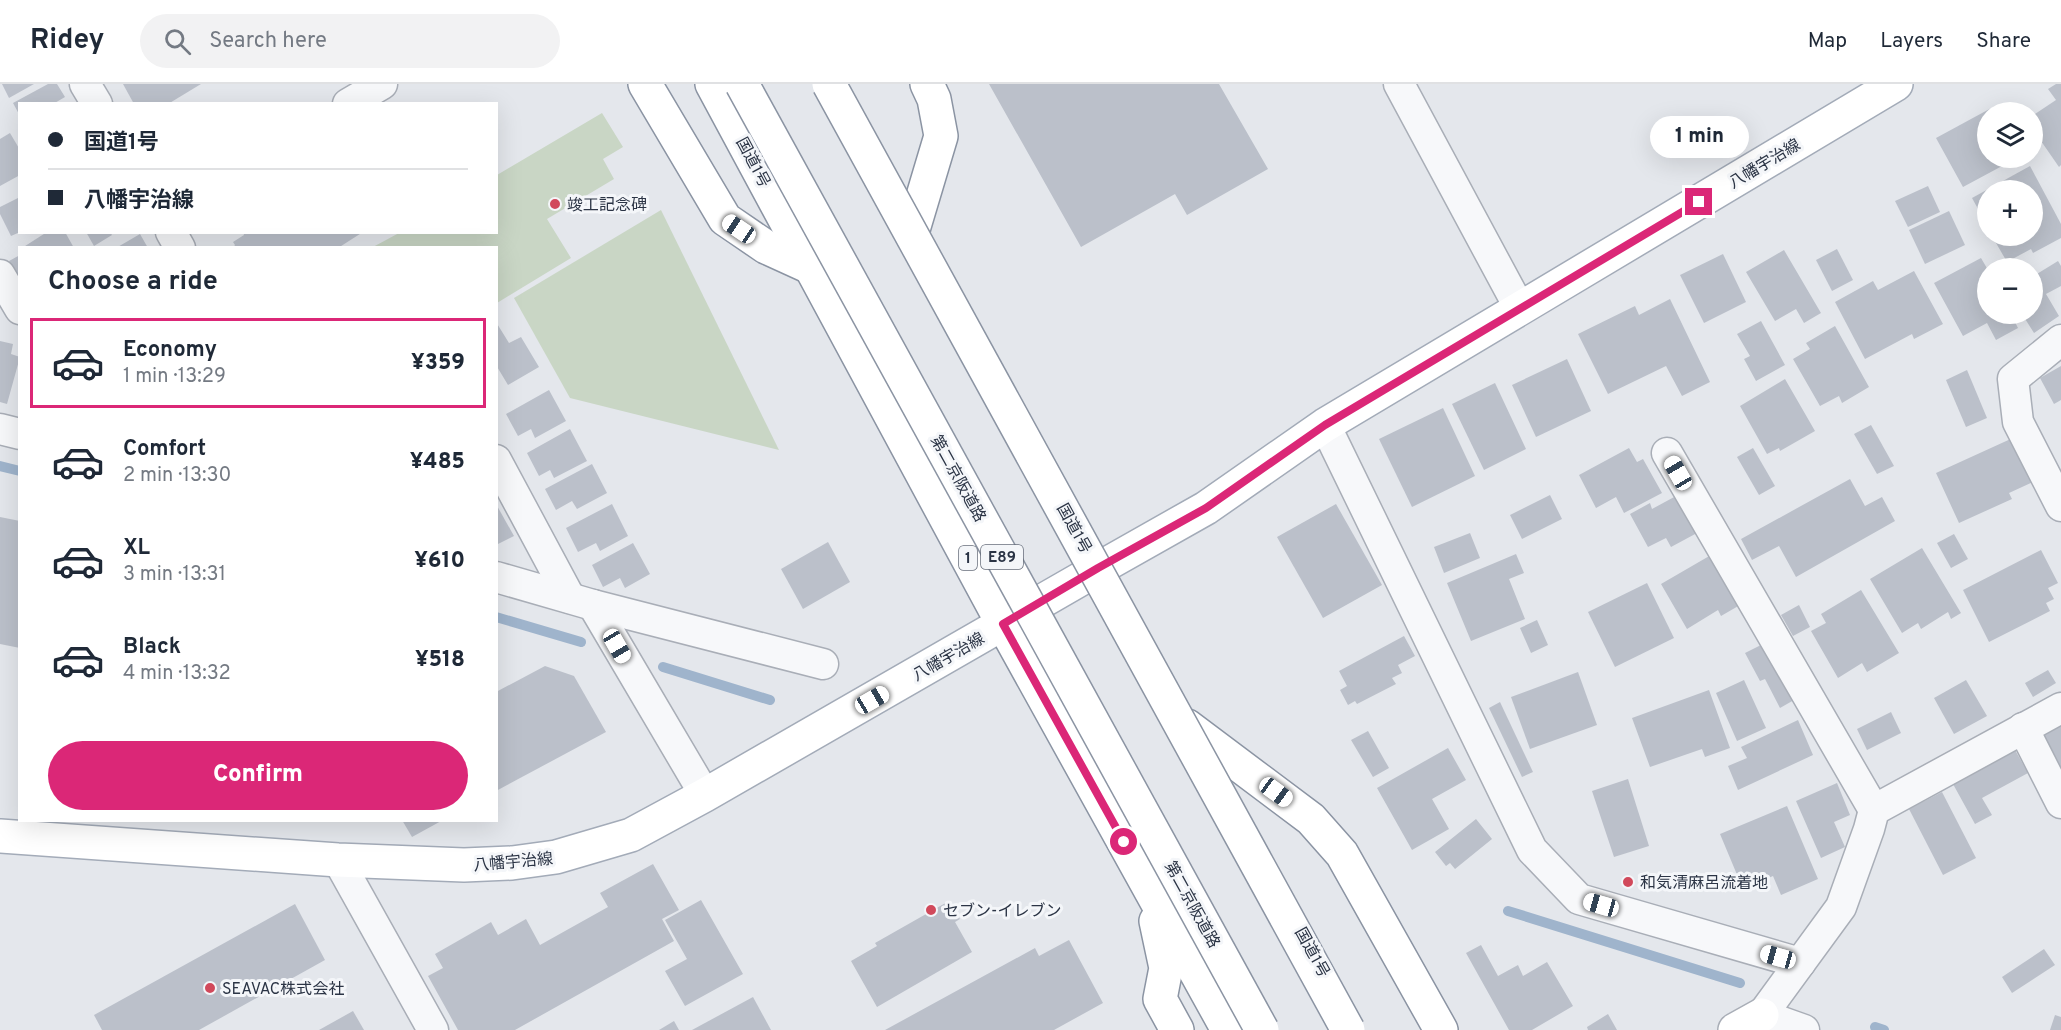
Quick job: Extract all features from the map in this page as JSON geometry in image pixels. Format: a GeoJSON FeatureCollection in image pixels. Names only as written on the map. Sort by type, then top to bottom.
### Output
{"type":"FeatureCollection","features":[{"type":"Feature","properties":{"kind":"main road"},"geometry":{"type":"LineString","coordinates":[[645,84],[725,219],[766,247],[810,267]]}},
{"type":"Feature","properties":{"kind":"main road","name":"国道1号"},"geometry":{"type":"LineString","coordinates":[[712,84],[1003,624],[1228,1030]]}},
{"type":"Feature","properties":{"kind":"main road","name":"第二京阪道路"},"geometry":{"type":"LineString","coordinates":[[742,84],[1262,1030]]}},
{"type":"Feature","properties":{"kind":"main road"},"geometry":{"type":"LineString","coordinates":[[829,84],[1348,1030]]}},
{"type":"Feature","properties":{"kind":"main road","name":"国道1号"},"geometry":{"type":"LineString","coordinates":[[839,84],[912,233],[1356,1030]]}},
{"type":"Feature","properties":{"kind":"main road"},"geometry":{"type":"LineString","coordinates":[[912,233],[940,136],[934,99],[927,84]]}},
{"type":"Feature","properties":{"kind":"main road","name":"八幡宇治線"},"geometry":{"type":"LineString","coordinates":[[0,836],[338,860],[464,865],[512,863],[556,857],[631,835],[705,795],[1206,508],[1325,425],[1896,84]]}},
{"type":"Feature","properties":{"kind":"main road"},"geometry":{"type":"LineString","coordinates":[[1187,726],[1311,819],[1342,854],[1441,1030]]}},
{"type":"Feature","properties":{"kind":"main road"},"geometry":{"type":"LineString","coordinates":[[1146,881],[1166,968],[1160,999],[1176,1030]]}},
{"type":"Feature","properties":{"kind":"street"},"geometry":{"type":"LineString","coordinates":[[85,84],[96,102]]}},
{"type":"Feature","properties":{"kind":"street"},"geometry":{"type":"LineString","coordinates":[[351,102],[382,84]]}},
{"type":"Feature","properties":{"kind":"street"},"geometry":{"type":"LineString","coordinates":[[1399,84],[1520,309]]}},
{"type":"Feature","properties":{"kind":"street"},"geometry":{"type":"LineString","coordinates":[[0,275],[18,306]]}},
{"type":"Feature","properties":{"kind":"street"},"geometry":{"type":"LineString","coordinates":[[2061,340],[2013,379],[2018,422],[2061,506]]}},
{"type":"Feature","properties":{"kind":"street"},"geometry":{"type":"LineString","coordinates":[[1325,425],[1532,850],[1579,899],[1800,963]]}},
{"type":"Feature","properties":{"kind":"street"},"geometry":{"type":"LineString","coordinates":[[0,429],[18,434]]}},
{"type":"Feature","properties":{"kind":"street"},"geometry":{"type":"LineString","coordinates":[[1667,453],[1874,810],[1841,907],[1800,963],[1748,1023]]}},
{"type":"Feature","properties":{"kind":"street"},"geometry":{"type":"LineString","coordinates":[[498,463],[582,602],[705,795]]}},
{"type":"Feature","properties":{"kind":"street"},"geometry":{"type":"LineString","coordinates":[[498,578],[582,602],[823,664]]}},
{"type":"Feature","properties":{"kind":"street"},"geometry":{"type":"LineString","coordinates":[[1874,810],[2061,708]]}},
{"type":"Feature","properties":{"kind":"street"},"geometry":{"type":"LineString","coordinates":[[2023,728],[2061,803]]}},
{"type":"Feature","properties":{"kind":"street"},"geometry":{"type":"LineString","coordinates":[[338,860],[433,1030]]}},
{"type":"Feature","properties":{"kind":"street"},"geometry":{"type":"LineString","coordinates":[[1748,1023],[1804,1030]]}},
{"type":"Feature","properties":{"kind":"green space"},"geometry":{"type":"Polygon","coordinates":[[[602,113],[623,147],[603,159],[614,179],[547,219],[571,258],[498,302],[498,246],[375,246],[397,234],[498,234],[498,174],[602,113]]]}},
{"type":"Feature","properties":{"kind":"green space"},"geometry":{"type":"Polygon","coordinates":[[[661,210],[779,450],[570,398],[514,298],[661,210]]]}},
{"type":"Feature","properties":{"kind":"building"},"geometry":{"type":"Polygon","coordinates":[[[2,84],[34,84],[9,98],[2,84]]]}},
{"type":"Feature","properties":{"kind":"building"},"geometry":{"type":"Polygon","coordinates":[[[48,84],[57,84],[65,97],[56,102],[18,102],[18,112],[13,103],[48,84]]]}},
{"type":"Feature","properties":{"kind":"building"},"geometry":{"type":"Polygon","coordinates":[[[123,84],[201,84],[171,102],[133,102],[123,84]]]}},
{"type":"Feature","properties":{"kind":"building"},"geometry":{"type":"Polygon","coordinates":[[[989,84],[1219,84],[1268,169],[1187,215],[1175,194],[1081,247],[989,84]]]}},
{"type":"Feature","properties":{"kind":"building"},"geometry":{"type":"Polygon","coordinates":[[[2061,84],[2061,165],[2059,167],[2043,144],[2043,109],[2056,100],[2048,89],[2061,84]]]}},
{"type":"Feature","properties":{"kind":"building"},"geometry":{"type":"Polygon","coordinates":[[[1977,116],[1977,168],[1998,168],[1963,187],[1936,138],[1977,116]]]}},
{"type":"Feature","properties":{"kind":"building"},"geometry":{"type":"Polygon","coordinates":[[[10,133],[18,147],[18,176],[0,186],[0,139],[10,133]]]}},
{"type":"Feature","properties":{"kind":"building"},"geometry":{"type":"Polygon","coordinates":[[[2026,168],[2031,168],[2037,180],[2005,180],[2026,168]]]}},
{"type":"Feature","properties":{"kind":"building"},"geometry":{"type":"Polygon","coordinates":[[[1928,186],[1940,212],[1908,227],[1895,201],[1928,186]]]}},
{"type":"Feature","properties":{"kind":"building"},"geometry":{"type":"Polygon","coordinates":[[[2043,190],[2061,224],[2061,238],[2033,253],[2031,249],[2014,258],[2005,258],[1998,246],[2043,246],[2043,190]]]}},
{"type":"Feature","properties":{"kind":"building"},"geometry":{"type":"Polygon","coordinates":[[[1977,195],[1977,207],[1972,198],[1977,195]]]}},
{"type":"Feature","properties":{"kind":"building"},"geometry":{"type":"Polygon","coordinates":[[[18,198],[18,233],[11,236],[0,214],[0,207],[18,198]]]}},
{"type":"Feature","properties":{"kind":"building"},"geometry":{"type":"Polygon","coordinates":[[[1949,211],[1965,245],[1925,264],[1909,230],[1949,211]]]}},
{"type":"Feature","properties":{"kind":"building"},"geometry":{"type":"Polygon","coordinates":[[[44,234],[66,234],[73,246],[25,246],[44,234]]]}},
{"type":"Feature","properties":{"kind":"building"},"geometry":{"type":"Polygon","coordinates":[[[87,234],[112,235],[94,246],[87,234]]]}},
{"type":"Feature","properties":{"kind":"building"},"geometry":{"type":"Polygon","coordinates":[[[140,234],[147,246],[119,246],[140,234]]]}},
{"type":"Feature","properties":{"kind":"building"},"geometry":{"type":"Polygon","coordinates":[[[360,234],[341,246],[234,246],[233,242],[244,235],[360,234]]]}},
{"type":"Feature","properties":{"kind":"building"},"geometry":{"type":"Polygon","coordinates":[[[1837,249],[1853,280],[1832,291],[1816,260],[1837,249]]]}},
{"type":"Feature","properties":{"kind":"building"},"geometry":{"type":"Polygon","coordinates":[[[1784,250],[1821,313],[1804,323],[1796,309],[1775,321],[1746,272],[1784,250]]]}},
{"type":"Feature","properties":{"kind":"building"},"geometry":{"type":"Polygon","coordinates":[[[1723,254],[1746,302],[1704,323],[1680,275],[1723,254]]]}},
{"type":"Feature","properties":{"kind":"building"},"geometry":{"type":"Polygon","coordinates":[[[18,256],[18,277],[9,261],[18,256]]]}},
{"type":"Feature","properties":{"kind":"building"},"geometry":{"type":"Polygon","coordinates":[[[1977,260],[1977,324],[1985,324],[1963,336],[1934,283],[1977,260]]]}},
{"type":"Feature","properties":{"kind":"building"},"geometry":{"type":"Polygon","coordinates":[[[2058,261],[2061,266],[2061,286],[2046,294],[2059,316],[2034,333],[2028,324],[2043,324],[2043,270],[2058,261]]]}},
{"type":"Feature","properties":{"kind":"building"},"geometry":{"type":"Polygon","coordinates":[[[1914,271],[1943,324],[1914,339],[1912,334],[1865,359],[1835,302],[1873,281],[1878,290],[1914,271]]]}},
{"type":"Feature","properties":{"kind":"building"},"geometry":{"type":"Polygon","coordinates":[[[1670,299],[1710,382],[1682,396],[1666,366],[1608,394],[1578,334],[1635,306],[1639,315],[1670,299]]]}},
{"type":"Feature","properties":{"kind":"building"},"geometry":{"type":"Polygon","coordinates":[[[1761,321],[1785,365],[1756,381],[1744,359],[1750,356],[1737,334],[1761,321]]]}},
{"type":"Feature","properties":{"kind":"building"},"geometry":{"type":"Polygon","coordinates":[[[1988,324],[2016,324],[2018,328],[1996,340],[1988,324]]]}},
{"type":"Feature","properties":{"kind":"building"},"geometry":{"type":"Polygon","coordinates":[[[498,325],[509,343],[521,337],[539,367],[508,385],[498,368],[498,325]]]}},
{"type":"Feature","properties":{"kind":"building"},"geometry":{"type":"Polygon","coordinates":[[[1835,326],[1869,387],[1842,403],[1839,396],[1820,406],[1793,359],[1810,349],[1806,343],[1835,326]]]}},
{"type":"Feature","properties":{"kind":"building"},"geometry":{"type":"Polygon","coordinates":[[[0,341],[13,344],[11,354],[18,356],[18,364],[7,404],[0,402],[0,341]]]}},
{"type":"Feature","properties":{"kind":"building"},"geometry":{"type":"Polygon","coordinates":[[[1567,359],[1591,411],[1536,437],[1512,385],[1567,359]]]}},
{"type":"Feature","properties":{"kind":"building"},"geometry":{"type":"Polygon","coordinates":[[[2061,366],[2061,400],[2054,404],[2040,378],[2061,366]]]}},
{"type":"Feature","properties":{"kind":"building"},"geometry":{"type":"Polygon","coordinates":[[[1967,370],[1987,418],[1966,427],[1946,380],[1967,370]]]}},
{"type":"Feature","properties":{"kind":"building"},"geometry":{"type":"Polygon","coordinates":[[[1785,379],[1815,431],[1780,451],[1779,448],[1767,454],[1740,406],[1785,379]]]}},
{"type":"Feature","properties":{"kind":"building"},"geometry":{"type":"Polygon","coordinates":[[[1495,383],[1526,449],[1484,470],[1452,404],[1495,383]]]}},
{"type":"Feature","properties":{"kind":"building"},"geometry":{"type":"Polygon","coordinates":[[[549,390],[566,421],[535,438],[531,429],[518,436],[506,414],[549,390]]]}},
{"type":"Feature","properties":{"kind":"building"},"geometry":{"type":"Polygon","coordinates":[[[1443,408],[1475,476],[1412,507],[1379,439],[1443,408]]]}},
{"type":"Feature","properties":{"kind":"building"},"geometry":{"type":"Polygon","coordinates":[[[1871,425],[1894,466],[1877,474],[1854,434],[1871,425]]]}},
{"type":"Feature","properties":{"kind":"building"},"geometry":{"type":"Polygon","coordinates":[[[570,429],[587,461],[554,478],[550,470],[539,476],[527,453],[570,429]]]}},
{"type":"Feature","properties":{"kind":"building"},"geometry":{"type":"Polygon","coordinates":[[[2015,437],[2035,481],[2009,493],[2012,499],[1959,523],[1936,473],[2015,437]]]}},
{"type":"Feature","properties":{"kind":"building"},"geometry":{"type":"Polygon","coordinates":[[[1629,448],[1637,462],[1643,459],[1662,493],[1624,513],[1616,497],[1596,508],[1579,475],[1629,448]]]}},
{"type":"Feature","properties":{"kind":"building"},"geometry":{"type":"Polygon","coordinates":[[[1753,448],[1775,486],[1759,495],[1737,457],[1753,448]]]}},
{"type":"Feature","properties":{"kind":"building"},"geometry":{"type":"Polygon","coordinates":[[[592,464],[607,493],[577,509],[572,501],[556,510],[545,489],[592,464]]]}},
{"type":"Feature","properties":{"kind":"building"},"geometry":{"type":"Polygon","coordinates":[[[1850,479],[1865,506],[1882,497],[1895,521],[1796,577],[1779,546],[1752,560],[1741,539],[1850,479]]]}},
{"type":"Feature","properties":{"kind":"building"},"geometry":{"type":"Polygon","coordinates":[[[1550,495],[1562,519],[1522,539],[1510,515],[1550,495]]]}},
{"type":"Feature","properties":{"kind":"building"},"geometry":{"type":"Polygon","coordinates":[[[1676,496],[1697,533],[1671,547],[1666,538],[1648,547],[1630,514],[1650,503],[1652,509],[1676,496]]]}},
{"type":"Feature","properties":{"kind":"building"},"geometry":{"type":"Polygon","coordinates":[[[612,504],[628,536],[600,551],[596,543],[578,552],[566,528],[612,504]]]}},
{"type":"Feature","properties":{"kind":"building"},"geometry":{"type":"Polygon","coordinates":[[[1336,504],[1382,585],[1323,618],[1277,537],[1336,504]]]}},
{"type":"Feature","properties":{"kind":"building"},"geometry":{"type":"Polygon","coordinates":[[[498,508],[514,536],[498,544],[498,508]]]}},
{"type":"Feature","properties":{"kind":"building"},"geometry":{"type":"Polygon","coordinates":[[[0,517],[18,521],[18,648],[0,644],[0,517]]]}},
{"type":"Feature","properties":{"kind":"building"},"geometry":{"type":"Polygon","coordinates":[[[1470,533],[1480,558],[1444,573],[1434,547],[1470,533]]]}},
{"type":"Feature","properties":{"kind":"building"},"geometry":{"type":"Polygon","coordinates":[[[1954,534],[1968,559],[1951,568],[1937,543],[1954,534]]]}},
{"type":"Feature","properties":{"kind":"building"},"geometry":{"type":"Polygon","coordinates":[[[828,542],[850,582],[803,609],[781,569],[828,542]]]}},
{"type":"Feature","properties":{"kind":"building"},"geometry":{"type":"Polygon","coordinates":[[[633,543],[650,574],[625,588],[620,578],[603,587],[592,565],[633,543]]]}},
{"type":"Feature","properties":{"kind":"building"},"geometry":{"type":"Polygon","coordinates":[[[1922,548],[1961,613],[1951,619],[1948,612],[1921,629],[1918,623],[1902,633],[1870,579],[1922,548]]]}},
{"type":"Feature","properties":{"kind":"building"},"geometry":{"type":"Polygon","coordinates":[[[2041,550],[2058,583],[2048,588],[2054,599],[2046,603],[2050,611],[1989,642],[1963,590],[2041,550]]]}},
{"type":"Feature","properties":{"kind":"building"},"geometry":{"type":"Polygon","coordinates":[[[1516,554],[1524,573],[1509,579],[1525,619],[1471,641],[1447,583],[1516,554]]]}},
{"type":"Feature","properties":{"kind":"building"},"geometry":{"type":"Polygon","coordinates":[[[1711,555],[1740,605],[1721,616],[1718,610],[1687,629],[1661,584],[1711,555]]]}},
{"type":"Feature","properties":{"kind":"building"},"geometry":{"type":"Polygon","coordinates":[[[1647,583],[1674,638],[1615,667],[1588,612],[1647,583]]]}},
{"type":"Feature","properties":{"kind":"building"},"geometry":{"type":"Polygon","coordinates":[[[1861,590],[1899,653],[1867,672],[1862,663],[1838,678],[1811,631],[1826,623],[1821,614],[1861,590]]]}},
{"type":"Feature","properties":{"kind":"building"},"geometry":{"type":"Polygon","coordinates":[[[1799,605],[1810,627],[1793,636],[1781,615],[1799,605]]]}},
{"type":"Feature","properties":{"kind":"building"},"geometry":{"type":"Polygon","coordinates":[[[1537,620],[1548,645],[1531,653],[1520,628],[1537,620]]]}},
{"type":"Feature","properties":{"kind":"building"},"geometry":{"type":"Polygon","coordinates":[[[1404,636],[1415,656],[1398,665],[1402,673],[1392,678],[1396,684],[1357,704],[1355,701],[1348,705],[1340,690],[1347,686],[1339,671],[1404,636]]]}},
{"type":"Feature","properties":{"kind":"building"},"geometry":{"type":"Polygon","coordinates":[[[1765,643],[1794,700],[1780,708],[1765,679],[1760,681],[1745,653],[1765,643]]]}},
{"type":"Feature","properties":{"kind":"building"},"geometry":{"type":"Polygon","coordinates":[[[545,666],[574,676],[606,732],[498,790],[498,691],[545,666]]]}},
{"type":"Feature","properties":{"kind":"building"},"geometry":{"type":"Polygon","coordinates":[[[2048,670],[2056,683],[2033,697],[2025,683],[2048,670]]]}},
{"type":"Feature","properties":{"kind":"building"},"geometry":{"type":"Polygon","coordinates":[[[1578,672],[1597,725],[1530,749],[1511,697],[1578,672]]]}},
{"type":"Feature","properties":{"kind":"building"},"geometry":{"type":"Polygon","coordinates":[[[1744,680],[1766,728],[1737,741],[1716,693],[1744,680]]]}},
{"type":"Feature","properties":{"kind":"building"},"geometry":{"type":"Polygon","coordinates":[[[1966,680],[1987,716],[1954,734],[1934,698],[1966,680]]]}},
{"type":"Feature","properties":{"kind":"building"},"geometry":{"type":"Polygon","coordinates":[[[1709,690],[1730,748],[1705,757],[1702,749],[1650,767],[1632,718],[1709,690]]]}},
{"type":"Feature","properties":{"kind":"building"},"geometry":{"type":"Polygon","coordinates":[[[1500,702],[1533,772],[1522,777],[1489,708],[1500,702]]]}},
{"type":"Feature","properties":{"kind":"building"},"geometry":{"type":"Polygon","coordinates":[[[1891,712],[1901,733],[1867,750],[1857,729],[1891,712]]]}},
{"type":"Feature","properties":{"kind":"building"},"geometry":{"type":"Polygon","coordinates":[[[2061,717],[2061,777],[2036,730],[2061,717]]]}},
{"type":"Feature","properties":{"kind":"building"},"geometry":{"type":"Polygon","coordinates":[[[1798,720],[1813,755],[1738,790],[1728,766],[1747,758],[1741,747],[1798,720]]]}},
{"type":"Feature","properties":{"kind":"building"},"geometry":{"type":"Polygon","coordinates":[[[1368,731],[1389,768],[1373,777],[1351,740],[1368,731]]]}},
{"type":"Feature","properties":{"kind":"building"},"geometry":{"type":"Polygon","coordinates":[[[1448,748],[1466,780],[1432,799],[1449,829],[1412,850],[1377,788],[1448,748]]]}},
{"type":"Feature","properties":{"kind":"building"},"geometry":{"type":"Polygon","coordinates":[[[2015,750],[2028,773],[1982,798],[1992,815],[1975,824],[1953,784],[2015,750]]]}},
{"type":"Feature","properties":{"kind":"building"},"geometry":{"type":"Polygon","coordinates":[[[1628,779],[1649,846],[1614,857],[1592,791],[1628,779]]]}},
{"type":"Feature","properties":{"kind":"building"},"geometry":{"type":"Polygon","coordinates":[[[1837,783],[1850,815],[1834,822],[1845,847],[1821,858],[1796,801],[1837,783]]]}},
{"type":"Feature","properties":{"kind":"building"},"geometry":{"type":"Polygon","coordinates":[[[1942,792],[1976,858],[1943,875],[1909,809],[1942,792]]]}},
{"type":"Feature","properties":{"kind":"building"},"geometry":{"type":"Polygon","coordinates":[[[1787,806],[1818,879],[1781,895],[1773,876],[1743,889],[1720,834],[1787,806]]]}},
{"type":"Feature","properties":{"kind":"building"},"geometry":{"type":"Polygon","coordinates":[[[1476,819],[1492,839],[1455,869],[1450,863],[1446,866],[1435,852],[1476,819]]]}},
{"type":"Feature","properties":{"kind":"building"},"geometry":{"type":"Polygon","coordinates":[[[403,822],[439,822],[412,837],[403,822]]]}},
{"type":"Feature","properties":{"kind":"building"},"geometry":{"type":"Polygon","coordinates":[[[653,864],[679,910],[662,919],[674,941],[515,1030],[458,1030],[428,976],[443,968],[435,954],[491,922],[498,935],[526,919],[540,945],[608,907],[600,893],[653,864]]]}},
{"type":"Feature","properties":{"kind":"building"},"geometry":{"type":"Polygon","coordinates":[[[701,900],[743,974],[685,1006],[665,971],[687,959],[665,920],[701,900]]]}},
{"type":"Feature","properties":{"kind":"building"},"geometry":{"type":"Polygon","coordinates":[[[949,901],[960,919],[955,922],[972,952],[877,1007],[851,961],[877,946],[875,943],[949,901]]]}},
{"type":"Feature","properties":{"kind":"building","name":"SEAVAC株式会社"},"geometry":{"type":"Polygon","coordinates":[[[295,904],[325,960],[199,1030],[102,1030],[94,1015],[295,904]]]}},
{"type":"Feature","properties":{"kind":"building"},"geometry":{"type":"Polygon","coordinates":[[[1069,940],[1103,1003],[1054,1030],[885,1030],[1035,948],[1039,956],[1069,940]]]}},
{"type":"Feature","properties":{"kind":"building"},"geometry":{"type":"Polygon","coordinates":[[[1481,945],[1498,976],[1518,965],[1523,976],[1547,962],[1573,1006],[1532,1030],[1509,1030],[1466,953],[1481,945]]]}},
{"type":"Feature","properties":{"kind":"building"},"geometry":{"type":"Polygon","coordinates":[[[2044,949],[2055,965],[2012,993],[2002,977],[2044,949]]]}},
{"type":"Feature","properties":{"kind":"building"},"geometry":{"type":"Polygon","coordinates":[[[753,997],[771,1030],[692,1030],[753,997]]]}},
{"type":"Feature","properties":{"kind":"building","name":"SEAVAC株式会社"},"geometry":{"type":"Polygon","coordinates":[[[353,1011],[364,1030],[319,1030],[353,1011]]]}},
{"type":"Feature","properties":{"kind":"building"},"geometry":{"type":"Polygon","coordinates":[[[1608,1014],[1617,1030],[1588,1030],[1587,1027],[1608,1014]]]}},
{"type":"Feature","properties":{"kind":"building"},"geometry":{"type":"Polygon","coordinates":[[[2055,1015],[2061,1017],[2061,1030],[2050,1030],[2055,1015]]]}},
{"type":"Feature","properties":{"kind":"building"},"geometry":{"type":"Polygon","coordinates":[[[674,1021],[679,1030],[659,1030],[674,1021]]]}},
{"type":"Feature","properties":{"kind":"waterway"},"geometry":{"type":"LineString","coordinates":[[0,466],[18,470]]}},
{"type":"Feature","properties":{"kind":"waterway"},"geometry":{"type":"LineString","coordinates":[[498,618],[581,642]]}},
{"type":"Feature","properties":{"kind":"waterway"},"geometry":{"type":"LineString","coordinates":[[663,667],[770,700]]}},
{"type":"Feature","properties":{"kind":"waterway"},"geometry":{"type":"LineString","coordinates":[[1508,911],[1740,983]]}},
{"type":"Feature","properties":{"kind":"waterway"},"geometry":{"type":"LineString","coordinates":[[1875,1027],[1884,1030]]}},
{"type":"Feature","properties":{"kind":"place","name":"竣工記念碑"},"geometry":{"type":"Point","coordinates":[555,204]}},
{"type":"Feature","properties":{"kind":"place","name":"和気清麻呂流着地"},"geometry":{"type":"Point","coordinates":[1628,882]}},
{"type":"Feature","properties":{"kind":"place","name":"セブン-イレブン"},"geometry":{"type":"Point","coordinates":[931,910]}},
{"type":"Feature","properties":{"kind":"place","name":"SEAVAC株式会社"},"geometry":{"type":"Point","coordinates":[210,988]}},
{"type":"Feature","properties":{"kind":"route"},"geometry":{"type":"LineString","coordinates":[[1124,842],[1003,624],[1206,508],[1325,425],[1699,202]]}}]}
